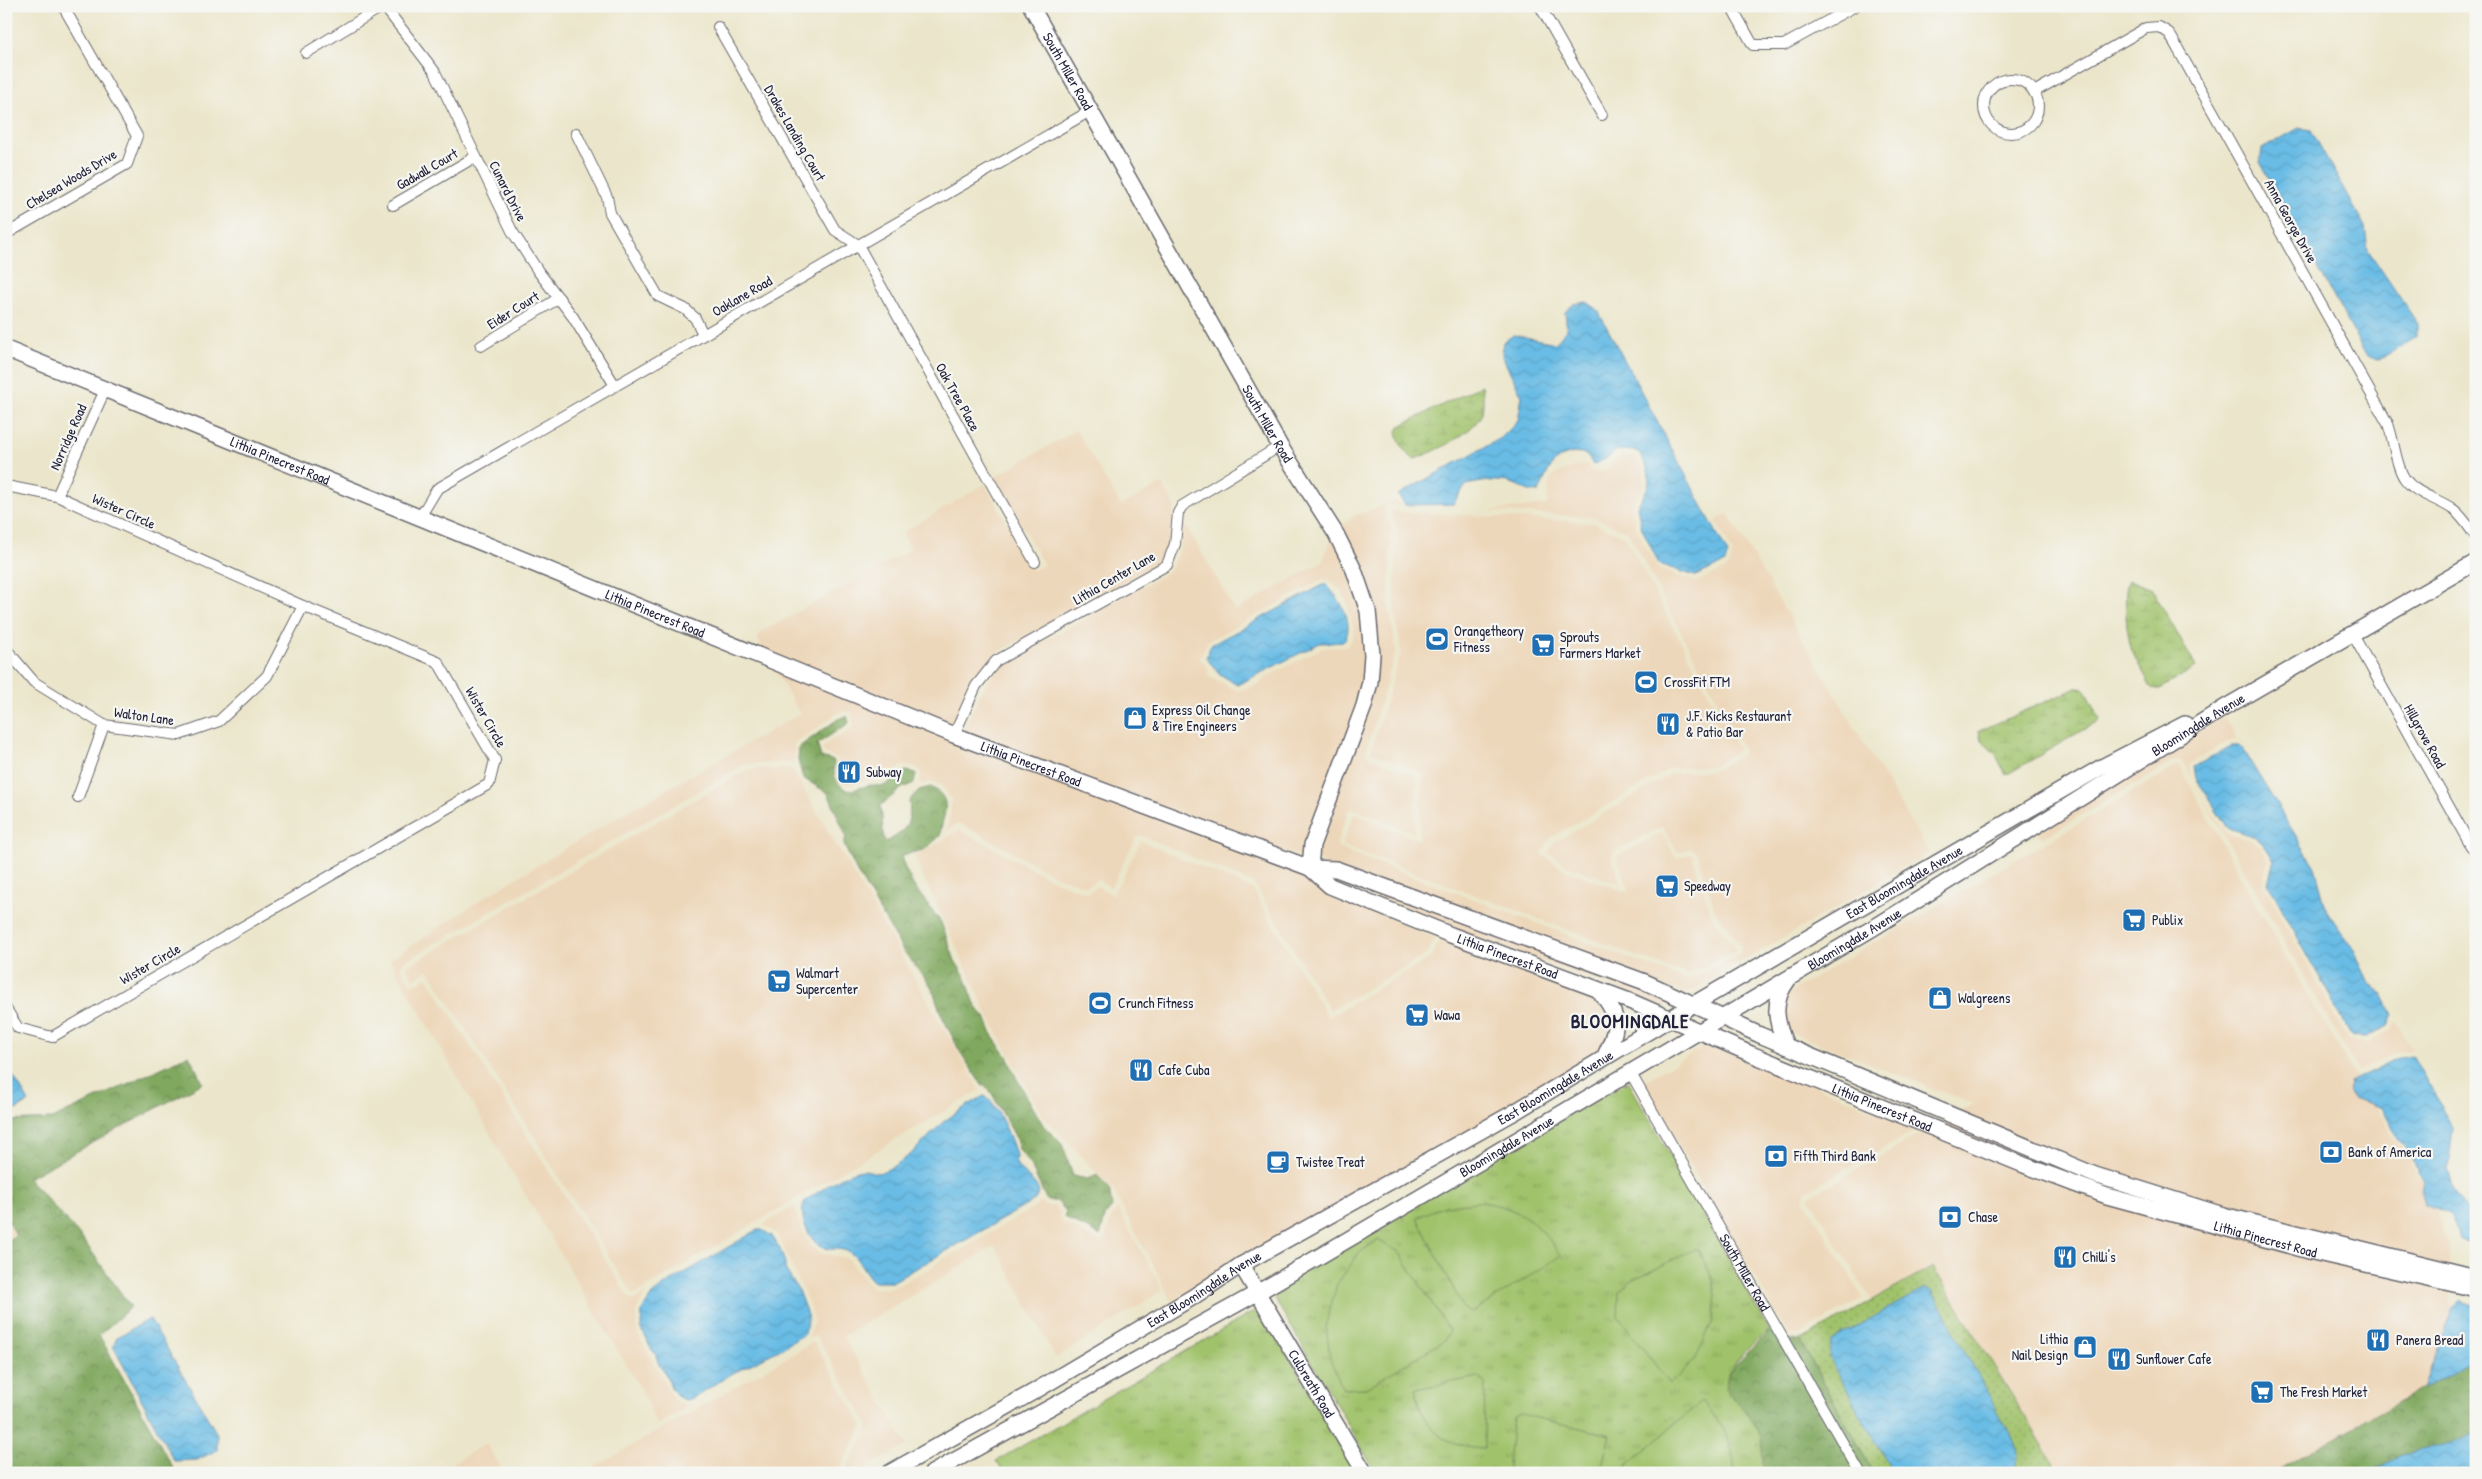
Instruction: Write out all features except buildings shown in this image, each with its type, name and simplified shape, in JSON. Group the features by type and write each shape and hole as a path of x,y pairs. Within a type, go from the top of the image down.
{"main road":[{"name":"South Miller Road","path":"1031,6 1280,446 1336,534 1354,570 1368,611 1372,655 1370,682 1364,706 1312,845 1310,868"},
{"name":"Lithia Pinecrest Road","path":"6,349 954,735 1310,868 1336,869 1645,982 1786,1046 2122,1184 2223,1215 2476,1277"},
{"name":"Bloomingdale Avenue","path":"1257,1293 1789,978 1946,883 2224,708 2476,562"},
{"name":"East Bloomingdale Avenue","path":"889,1473 908,1468 1193,1298 1241,1265 1479,1132 1694,1004 2100,768 2174,729 2224,708"},
{"name":"Lithia Pinecrest Road","path":"1310,868 1330,886 1451,935 1671,1018 2024,1165 2107,1196 2257,1237 2476,1289"},
{"path":"1786,1046 1777,1022 1776,1004 1782,988 1789,978"},
{"path":"1598,990 1612,1006 1617,1024 1614,1038 1604,1058"},
{"path":"1241,1265 1257,1293"},
{"name":"East Bloomingdale Avenue","path":"932,1473 1257,1293"},
{"name":"Culbreath Road","path":"1257,1293 1365,1473"}],"street":[{"name":"Chelsea Woods Drive","path":"6,234 127,164 137,136 63,6"},
{"path":"306,53 384,6"},
{"name":"Cunard Drive","path":"384,6 435,72 512,231 538,271 559,298 614,384"},
{"path":"1540,6 1602,115"},
{"path":"1731,6 1753,45 1784,46 1855,6"},
{"name":"Drakes Landing Court","path":"718,27 835,230 858,245"},
{"name":"Anna George Drive","path":"2034,92 2146,28 2159,27 2168,33 2388,424 2395,442 2398,465 2405,479 2416,490 2453,509 2476,537"},
{"path":"2005,80 2018,80 2034,92 2037,111 2026,128 2020,131 2006,132 1989,122 1984,102 1994,85 2005,80"},
{"name":"Oaklane Road","path":"420,517 438,489 614,384 1090,111"},
{"path":"576,133 606,197 610,213 658,296 685,309 695,318 703,334"},
{"name":"Gadwall Court","path":"393,205 475,157"},
{"name":"Oak Tree Place","path":"858,245 1035,562"},
{"name":"Eider Court","path":"481,346 559,298"},
{"name":"Norridge Road","path":"57,496 105,390"},
{"name":"Lithia Center Lane","path":"954,735 976,686 996,661 1167,565 1175,544 1178,513 1182,506 1280,446"},
{"name":"Wister Circle","path":"6,486 57,496 303,606 438,662 495,760 489,784 52,1037 18,1028 6,1009"},
{"name":"Walton Lane","path":"6,649 34,682 104,725 179,735 219,721 267,676 303,606"},
{"name":"Hillgrove Road","path":"2352,633 2471,846 2476,851"},
{"path":"78,797 104,725"},
{"name":"South Miller Road","path":"1630,1072 1860,1473"}],"shaded area":[{"path":"1076,430 1121,506 1162,484 1175,506 1169,541 1162,560 993,655 971,682 950,727 763,649 758,640 760,633 911,549 902,533 985,484 1033,570 1044,565 995,477"},
{"path":"1620,455 1636,456 1643,469 1644,485 1631,506 1636,528 1658,569 1696,582 1728,568 1733,553 1716,521 1728,514 1929,853 1686,994 1317,861 1318,847 1378,655 1340,529 1353,516 1396,501 1399,505 1388,505 1385,510 1391,529 1389,609 1396,651 1366,751 1370,757 1417,777 1414,833 1352,808 1349,810 1337,843 1338,848 1686,980 1740,954 1741,946 1716,913 1697,853 1690,848 1678,852 1662,827 1613,852 1612,858 1622,885 1569,866 1549,853 1554,843 1673,773 1713,771 1742,755 1744,751 1628,532 1594,517 1487,511 1547,505 1551,479 1560,472 1585,464 1590,470 1601,472"},
{"path":"1390,511 1594,523 1625,537 1739,750 1713,766 1671,768 1550,838 1541,854 1567,871 1630,893 1617,856 1662,833 1676,858 1692,854 1711,915 1737,950 1688,975 1342,845 1354,814 1419,840 1423,773 1371,752 1401,652 1395,610 1397,529"},
{"path":"1184,522 1235,611 1322,562 1332,539 1349,572 1362,611 1366,655 1364,680 1358,703 1304,859 963,732 982,690 1000,666 1170,571 1181,547","holes":["1323,579 1329,580 1341,591 1347,602 1354,630 1352,640 1346,647 1322,648 1266,677 1261,683 1238,691 1207,676 1209,670 1200,658 1208,641"]},
{"path":"773,667 1303,872 1328,892 1434,938 1427,954 1330,1010 1254,884 1141,835 1136,838 1111,887 1097,880 1087,886 1056,876 961,824 957,824 946,831 951,813 951,800 943,787 933,782 919,784 921,773 918,768 904,765 882,780 868,779 848,785 841,780 838,759 825,753 823,747 831,740 842,736 854,726 852,713 845,711 836,714 795,743 793,763 745,764 403,962 401,968 411,984 416,984 427,977 629,1298 634,1300 647,1293 637,1309 636,1326 640,1338 674,1400 685,1405 693,1404 657,1425 643,1393 509,1167 390,960 485,897 635,807 800,714"},
{"path":"2224,716 2237,739 2230,740 2192,762 2189,766 2190,775 2182,761 2176,760 2042,838 2038,832"},
{"path":"2179,765 2256,905 2352,1071 2425,1185 2448,1243 2452,1310 2423,1389 2272,1473 2071,1473 2055,1465 1933,1267 1871,1300 1809,1197 1973,1104 1792,1033 1782,1020 1786,997 1793,990"},
{"path":"791,768 980,1090 633,1295 429,970 413,979 406,967 748,769"},
{"path":"2203,798 2226,833 2251,840 2261,847 2268,861 2264,873 2264,885 2348,1039 2367,1044 2391,1031 2396,1021 2412,1050 2397,1052 2358,1071"},
{"path":"959,830 1055,881 1088,893 1097,886 1113,895 1141,841 1252,889 1328,1017 1431,958 1441,938 1600,999 1612,1014 1605,1050 1172,1301 1113,1190 1041,1113 991,1021 914,857"},
{"path":"1327,875 1336,875 1643,988 1673,1002 1662,1007 1602,984 1599,980 1597,982 1452,928 1333,880"},
{"path":"1711,1042 1918,1129 1805,1192 1804,1199 1863,1298 1798,1335 1788,1334 1643,1082"},
{"path":"1041,1201 1044,1206 1055,1207 1060,1212 1059,1218 1062,1222 1101,1242 1105,1239 1111,1218 1118,1209 1163,1290 1056,1358 995,1246 843,1336 907,1445 858,1473 844,1473 868,1430 868,1424 818,1339 814,1336 808,1339 814,1321 810,1307 777,1234 763,1225 796,1205 798,1222 812,1247 820,1253 847,1258 865,1281 873,1288 882,1289 895,1287 934,1266 943,1259 1037,1206"},
{"path":"6,1217 17,1235 6,1241"},
{"path":"814,1342 863,1426 837,1473 584,1473"},
{"path":"486,1443 504,1473 437,1473"}],"green space":[{"path":"1482,385 1482,413 1471,428 1453,441 1422,456 1414,459 1407,453 1400,443 1397,431 1400,426"},
{"path":"2129,580 2152,589 2196,667 2160,689 2153,689 2150,686 2131,648 2126,603"},
{"path":"2079,687 2084,688 2100,720 2006,775 1996,755 1981,740 1979,731"},
{"path":"847,716 849,723 817,744 821,757 834,761 836,779 840,785 848,791 870,785 884,786 906,771 916,773 914,783 902,788 880,806 885,842 898,835 906,826 910,809 909,801 919,790 931,787 943,797 945,808 940,836 924,850 902,855 904,866 913,885 941,922 955,961 965,976 976,1007 985,1017 993,1037 1007,1056 1016,1077 1043,1125 1062,1144 1073,1176 1087,1179 1097,1175 1109,1188 1112,1207 1106,1214 1100,1236 1064,1217 1066,1211 1057,1201 1047,1201 1032,1168 1019,1149 1015,1136 991,1092 979,1081 959,1050 941,1014 932,987 902,949 857,872 844,845 846,836 828,793 803,778 798,760 799,747 838,719"},
{"path":"189,1055 203,1083 28,1178 82,1238 131,1307 99,1335 176,1473 6,1473 6,1241 16,1235 6,1217 6,1121 52,1119"},
{"path":"1628,1081 1769,1330 1735,1363 1725,1388 1748,1415 1761,1437 1764,1473 1376,1473 1268,1287"},
{"path":"1482,1202 1519,1213 1528,1219 1545,1234 1561,1256 1473,1312 1464,1309 1417,1218 1448,1206"},
{"path":"1378,1240 1399,1252 1450,1331 1445,1340 1366,1388 1343,1389 1330,1359 1326,1324 1337,1284 1360,1252"},
{"path":"1697,1248 1713,1279 1716,1295 1713,1321 1695,1360 1670,1384 1618,1316 1619,1292 1632,1280"},
{"path":"1933,1267 2055,1465 2031,1473 1874,1473 1800,1341"},
{"path":"1260,1308 1358,1473 1004,1473 996,1461"},
{"path":"1775,1325 1784,1339 1800,1341 1874,1473 1764,1473 1761,1437 1725,1388 1726,1375"},
{"path":"2476,1359 2476,1436 2386,1473 2272,1473"},
{"path":"1479,1377 1485,1384 1484,1448 1457,1444 1437,1433 1423,1415 1415,1389"},
{"path":"1702,1401 1720,1425 1729,1443 1734,1463 1734,1473 1625,1473 1626,1466"},
{"path":"1520,1414 1610,1435 1603,1462 1596,1473 1507,1473 1513,1418"},
{"path":"2055,1465 2060,1473 2031,1473"}],"water":[{"path":"2299,128 2311,130 2365,227 2368,250 2417,323 2417,337 2380,359 2367,357 2260,162 2262,149"},
{"path":"1587,302 1597,309 1728,554 1725,563 1695,576 1659,564 1641,526 1637,506 1646,491 1649,479 1646,466 1638,451 1617,450 1609,457 1593,465 1584,454 1567,455 1555,461 1551,466 1539,492 1528,491 1508,482 1496,481 1466,485 1453,504 1405,505 1398,495 1501,438 1518,421 1522,396 1502,356 1503,342 1514,335 1556,343 1567,329 1565,312 1574,304"},
{"path":"1325,584 1341,603 1347,619 1347,635 1343,642 1320,643 1237,685 1220,674 1206,658 1211,645"},
{"path":"2233,745 2240,745 2315,867 2327,911 2356,953 2368,982 2384,996 2393,1015 2388,1026 2364,1038 2351,1035 2268,883 2274,861 2265,846 2256,838 2228,828 2196,778 2194,767"},
{"path":"2412,1055 2453,1128 2448,1169 2454,1191 2468,1211 2476,1213 2476,1245 2461,1241 2449,1214 2425,1204 2422,1192 2424,1179 2381,1108 2353,1098 2348,1091 2350,1082 2400,1057"},
{"path":"6,1064 29,1102 6,1116"},
{"path":"984,1096 993,1105 1008,1133 1015,1150 1015,1161 1018,1167 1032,1180 1037,1188 1039,1193 1034,1201 892,1282 874,1282 849,1252 829,1249 817,1244 805,1226 803,1219 803,1205 806,1200 848,1174 863,1170 879,1173 896,1165 919,1147 943,1122"},
{"path":"757,1230 762,1230 772,1236 780,1249 785,1269 798,1290 805,1309 808,1319 807,1328 803,1335 779,1350 733,1373 693,1398 685,1400 678,1397 659,1365 656,1355 650,1347 641,1327 642,1311 653,1294 668,1283"},
{"path":"1925,1288 1932,1291 2009,1432 2017,1451 2015,1473 1893,1473 1829,1358 1831,1341"},
{"path":"2460,1301 2476,1307 2476,1359 2423,1389 2452,1310"},
{"path":"150,1319 217,1434 217,1450 197,1460 174,1461 113,1346 117,1337"},
{"path":"2476,1434 2476,1473 2370,1473 2402,1455 2452,1443"}],"place":[{"name":"Orangetheory Fitness","path":"1437,639"},
{"name":"Sprouts Farmers Market","path":"1543,645"},
{"name":"CrossFit FTM","path":"1646,682"},
{"name":"Express Oil Change & Tire Engineers","path":"1135,718"},
{"name":"J.F. Kicks Restaurant & Patio Bar","path":"1668,724"},
{"name":"Subway","path":"849,772"},
{"name":"Speedway","path":"1667,886"},
{"name":"Publix","path":"2134,920"},
{"name":"Walmart Supercenter","path":"779,981"},
{"name":"Walgreens","path":"1940,998"},
{"name":"Crunch Fitness","path":"1100,1003"},
{"name":"Wawa","path":"1417,1015"},
{"name":"Cafe Cuba","path":"1141,1070"},
{"name":"Bank of America","path":"2331,1152"},
{"name":"Fifth Third Bank","path":"1776,1156"},
{"name":"Twistee Treat","path":"1278,1162"},
{"name":"Chase","path":"1950,1217"},
{"name":"Chilli's","path":"2065,1257"},
{"name":"Panera Bread","path":"2378,1340"},
{"name":"Lithia Nail Design","path":"2085,1347"},
{"name":"Sunflower Cafe","path":"2119,1359"},
{"name":"The Fresh Market","path":"2262,1392"}],"district":[{"name":"BLOOMINGDALE","path":"1630,1021"}]}
